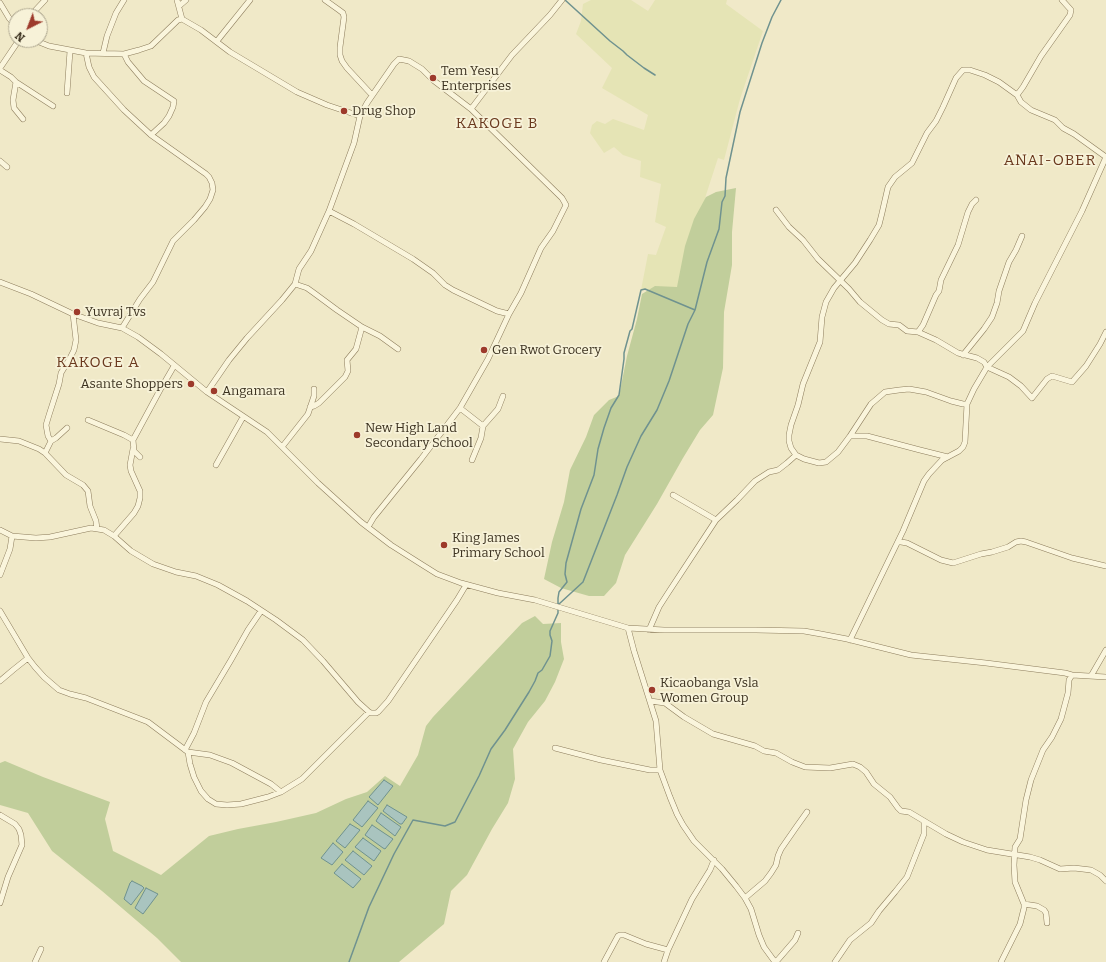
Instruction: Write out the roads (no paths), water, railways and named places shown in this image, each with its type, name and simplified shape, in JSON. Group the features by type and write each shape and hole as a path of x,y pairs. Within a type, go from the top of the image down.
{"street":[{"path":"38,8 45,0"},
{"path":"103,53 107,36 116,13 124,0"},
{"path":"178,0 182,18 217,41 230,52 297,92 327,105 360,116"},
{"path":"179,6 186,0"},
{"path":"217,41 250,0"},
{"path":"325,0 343,13 344,17 340,47 340,55 342,60 347,68 372,95"},
{"path":"471,109 512,55 562,0"},
{"path":"1017,96 1024,87 1041,56 1070,15 1071,10 1062,0"},
{"path":"0,3 8,16"},
{"path":"48,46 86,53 124,54 151,46 182,18"},
{"path":"14,48 0,69 12,77 16,82 53,106"},
{"path":"67,93 70,50"},
{"path":"86,53 89,67 94,77 124,110 151,134 206,174 212,183 213,190 210,200 205,207 173,241 153,282 140,299 122,328"},
{"path":"124,54 128,62 144,81 174,100 169,116 164,123 151,134"},
{"path":"207,392 238,349 282,300 294,284 299,269 311,251 329,211 354,143 360,116 372,95 399,59 414,63 471,109 562,198 566,206 553,231 541,248 522,293 509,314 488,359 460,408 374,517 368,527"},
{"path":"850,640 898,542 920,494 924,481 942,460 963,448 965,442 967,404 987,366 1023,331 1035,303 1082,211 1106,157 1063,128 1055,120 1031,110 1021,102 1017,96 999,82 970,70 963,70 956,78 936,121 927,133 912,163 891,182 888,187 879,225 855,263 834,288 826,302 822,317 820,342 803,384 798,405 792,418 789,441 796,455 819,463 826,462 838,452 871,404 884,392 910,389 967,404"},
{"path":"16,82 13,100 14,108 23,118"},
{"path":"0,161 7,167"},
{"path":"918,332 923,325 939,291 941,280 958,245 968,212 976,200"},
{"path":"776,210 818,259 860,302 886,322 898,325 907,331 918,332 936,340 958,354 977,358 984,362 987,366 1009,377 1021,386 1032,398 1052,376 1072,382 1086,366 1106,332"},
{"path":"329,211 413,259 453,290 497,311 509,314"},
{"path":"963,355 992,317 1009,262 1022,236"},
{"path":"0,282 31,294 73,314 98,323 122,328 138,337 207,392 267,432 338,502 391,545 437,574 466,585 535,600 628,628 649,630 804,631 850,640 911,655 980,662 1072,675 1106,677"},
{"path":"294,284 307,288 362,327 380,336 398,349"},
{"path":"51,440 48,436 46,425 61,373 74,350 76,340 73,314"},
{"path":"310,407 318,403 345,377 348,371 347,360 356,349 362,327"},
{"path":"114,536 134,513 140,498 140,491 131,471 130,465 133,440 174,366"},
{"path":"282,447 308,414 314,396 314,389"},
{"path":"472,460 483,426 498,409 503,396"},
{"path":"460,408 483,426"},
{"path":"216,465 243,417"},
{"path":"88,420 133,440"},
{"path":"45,453 51,440 56,438 67,428"},
{"path":"850,436 871,436 948,457"},
{"path":"0,439 19,441 39,449 45,453 66,475 82,484 88,491 90,506 96,521 97,529"},
{"path":"133,449 140,457"},
{"path":"649,630 659,607 716,520 755,481 769,472 778,470 796,455"},
{"path":"672,495 716,520"},
{"path":"0,530 12,536 36,538 50,537 91,528 104,530 114,536 131,551 153,564 176,572 196,576 213,583 246,601 307,643 358,702 369,712 373,713 378,712 388,701 466,585"},
{"path":"0,575 10,549 12,536"},
{"path":"898,542 907,543 941,560 953,563 992,552 1021,541 1072,558 1106,566"},
{"path":"0,611 34,667 60,690 86,698 148,722 187,751 210,755 232,763 271,784 281,792"},
{"path":"261,611 248,630 206,702 187,751 191,770 201,791 216,804 227,805 241,804 281,792 302,779 369,712"},
{"path":"628,628 656,721 660,770 683,826 694,841 714,860 745,898 751,909 764,947 776,962 795,940 798,933"},
{"path":"1090,676 1106,650"},
{"path":"0,681 28,658"},
{"path":"1001,962 1020,924 1023,914 1024,904 1016,882 1014,854 1021,834 1026,800 1032,775 1043,750 1052,737 1061,719 1068,693 1069,680 1072,675"},
{"path":"650,701 665,703 684,717 713,734 754,746 764,751 776,753 805,767 830,768 854,764 866,772 874,784 890,797 901,811 909,812 930,823 946,834 987,850 1040,860 1060,869 1074,868 1091,870 1100,875 1106,881"},
{"path":"555,748 601,760 650,770 660,770"},
{"path":"745,898 765,881 771,873 776,865 781,849 807,812"},
{"path":"0,815 15,824 19,829 22,835 22,845 8,878 0,903"},
{"path":"835,962 850,940 871,923 907,877 924,834 924,821"},
{"path":"664,962 668,950 692,899 710,870 714,860"},
{"path":"1024,904 1037,906 1044,910 1046,913 1047,923"},
{"path":"604,962 618,936 620,935 668,950"},
{"path":"35,962 40,949"}],"water":[{"path":"384,780 393,786 378,805 369,797"},
{"path":"368,801 378,808 362,827 353,820"},
{"path":"387,805 407,817 402,824 383,811"},
{"path":"381,813 401,827 395,836 376,821"},
{"path":"350,824 360,830 345,848 336,841"},
{"path":"372,825 393,839 385,849 365,835"},
{"path":"363,838 381,851 374,861 355,847"},
{"path":"333,843 343,852 332,865 321,858"},
{"path":"353,851 372,866 364,875 345,860"},
{"path":"342,864 361,879 353,888 334,873"},
{"path":"132,881 144,888 131,905 124,899"},
{"path":"146,888 158,894 143,914 135,908"}],"waterway":[{"path":"565,0 610,41 655,75"},
{"path":"349,962 369,907 394,854 413,820 445,826 455,822 491,749 505,730 529,692 538,673 542,670 550,656 552,641 550,631 558,613 559,592 567,582 565,574 566,563 581,509 594,475 598,449 604,428 611,408 619,395 624,353 630,331 632,329 641,290 645,289 695,310 707,262 719,229 722,202 725,196 726,178 740,112 762,43 772,17 781,0"},
{"path":"559,604 583,582 627,467 641,436 657,410 669,381 688,324 695,310"}],"place":[{"name":"Tem Yesu Enterprises","path":"433,78"},
{"name":"Drug Shop","path":"344,111"},
{"name":"Yuvraj Tvs","path":"77,312"},
{"name":"Gen Rwot Grocery","path":"484,350"},
{"name":"Asante Shoppers","path":"191,384"},
{"name":"Angamara","path":"214,391"},
{"name":"New High Land Secondary School","path":"357,435"},
{"name":"King James Primary School","path":"444,545"},
{"name":"Kicaobanga Vsla Women Group","path":"652,690"}],"district":[{"name":"KAKOGE B","path":"497,124"},
{"name":"ANAI-OBER","path":"1050,161"},
{"name":"KAKOGE A","path":"98,363"}]}
